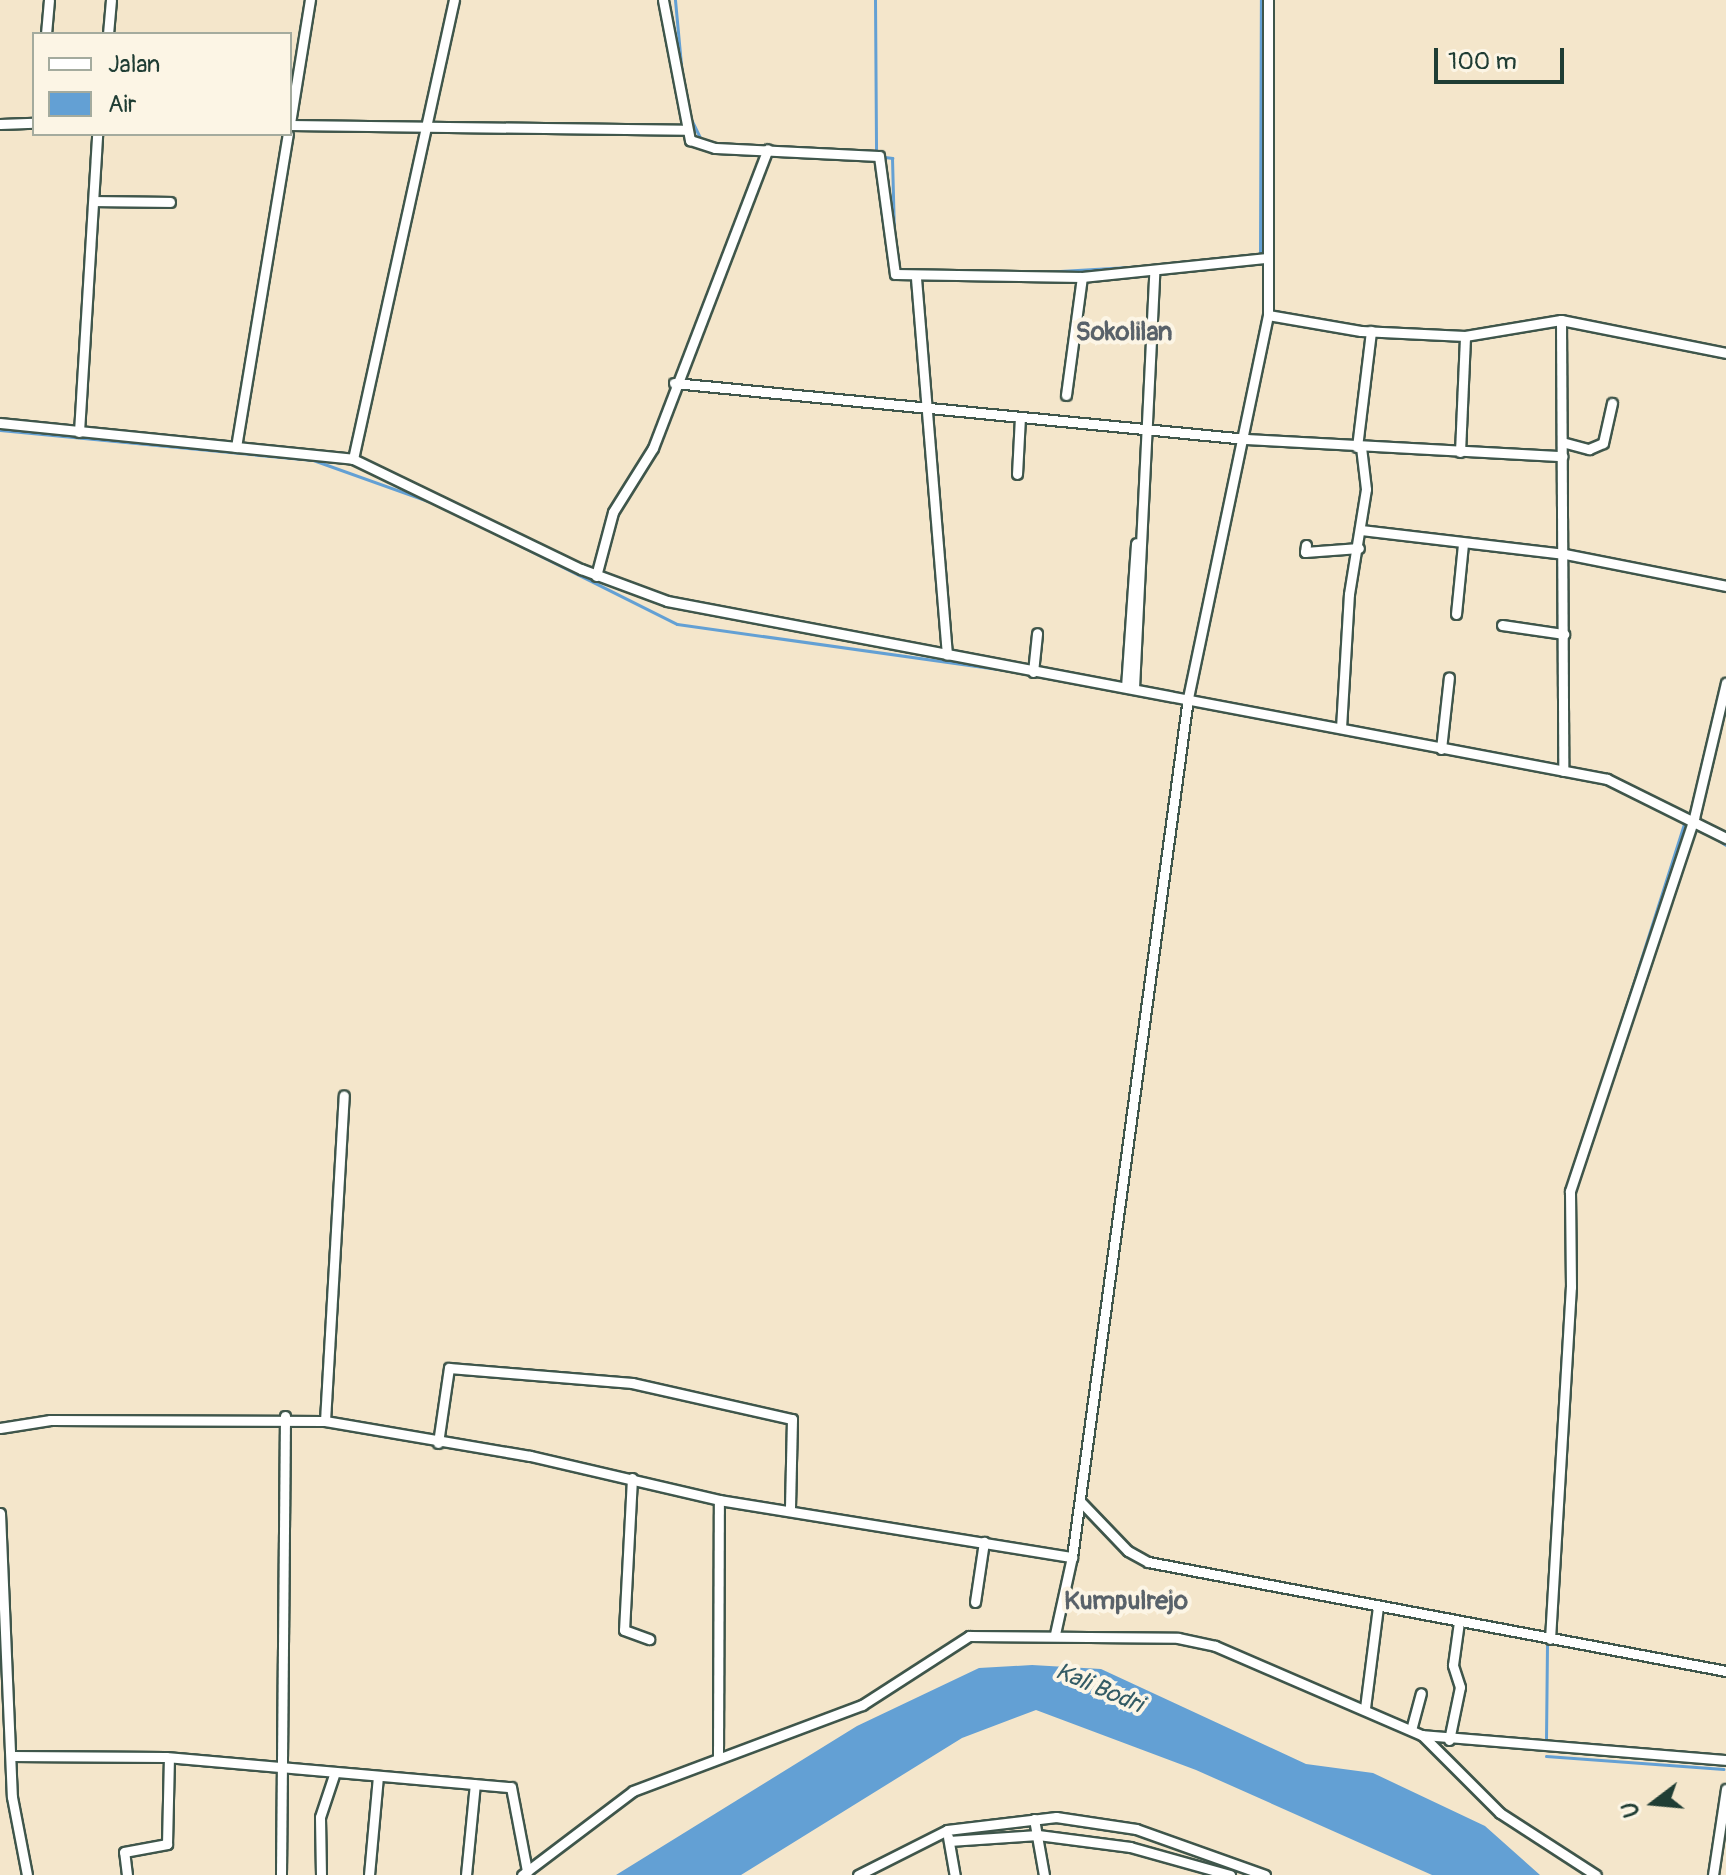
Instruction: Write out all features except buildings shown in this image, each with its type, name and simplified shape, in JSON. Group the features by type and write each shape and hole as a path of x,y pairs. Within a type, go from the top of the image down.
{"street":[{"path":"46,32 49,0"},
{"path":"108,32 111,0"},
{"path":"292,112 310,0"},
{"path":"353,459 454,0"},
{"path":"663,0 686,130 698,145 879,156 891,268 916,278 1082,277 1267,258"},
{"path":"1055,1634 1072,1557 1188,708 1246,439 1268,315 1268,0"},
{"path":"0,124 32,123"},
{"path":"292,124 686,130"},
{"path":"79,432 97,136"},
{"path":"236,447 288,136"},
{"path":"596,576 613,512 653,448 674,383 768,149"},
{"path":"94,201 170,202"},
{"path":"1130,688 1152,272"},
{"path":"1066,395 1082,277"},
{"path":"916,278 947,655"},
{"path":"1268,315 1371,331 1465,336 1561,320 1726,353"},
{"path":"1561,320 1565,554 1563,771"},
{"path":"1341,728 1361,530 1359,447 1371,331"},
{"path":"1460,452 1465,336"},
{"path":"674,383 924,404 1020,417 1246,439 1563,456"},
{"path":"1562,442 1589,449 1603,443 1612,403"},
{"path":"1017,474 1020,417"},
{"path":"0,423 353,459 596,576 718,614 1130,688 1188,708 1341,728 1607,779 1726,838"},
{"path":"1361,530 1565,554 1726,586"},
{"path":"1456,614 1463,544"},
{"path":"1306,545 1305,552 1359,548"},
{"path":"1502,625 1564,634"},
{"path":"1033,672 1037,633"},
{"path":"1441,749 1449,677"},
{"path":"1550,1639 1571,1287 1570,1191 1692,822 1726,683"},
{"path":"325,1421 344,1096"},
{"path":"438,1443 449,1368 632,1383 792,1419 790,1507"},
{"path":"0,1428 50,1420 285,1416 632,1478 719,1500 790,1507 1072,1557"},
{"path":"281,1875 285,1416"},
{"path":"632,1478 624,1630 649,1639"},
{"path":"718,1757 719,1500"},
{"path":"1080,1501 1128,1551 1148,1562 1726,1671"},
{"path":"0,1513 4,1680 12,1797 24,1874"},
{"path":"975,1602 984,1542"},
{"path":"1365,1708 1378,1607"},
{"path":"1449,1740 1460,1687 1453,1665 1459,1622"},
{"path":"524,1873 633,1791 718,1757 780,1741 862,1705 961,1638 1055,1634 1197,1641 1365,1708 1422,1735 1449,1740 1726,1760"},
{"path":"1411,1730 1421,1693"},
{"path":"1422,1735 1500,1813 1596,1875"},
{"path":"11,1756 169,1758 516,1789 524,1873"},
{"path":"127,1875 124,1852 167,1844 169,1758"},
{"path":"321,1875 320,1817 334,1775"},
{"path":"369,1875 378,1777"},
{"path":"466,1875 475,1784"},
{"path":"1713,1875 1726,1789"},
{"path":"0,1797 12,1797"},
{"path":"1034,1819 1044,1875"},
{"path":"858,1875 948,1835 1034,1819 1136,1829 1265,1875"},
{"path":"948,1835 1038,1835 1130,1847 1230,1875"},
{"path":"948,1835 955,1875"}],"water":[{"name":"Kali Bodri","path":"1032,1665 1101,1669 1306,1764 1373,1773 1485,1826 1540,1875 1432,1875 1196,1770 1036,1710 962,1738 741,1875 616,1875 857,1726 979,1668"}],"waterway":[{"path":"675,0 682,76"},
{"path":"875,0 876,151"},
{"path":"1260,255 1261,0"},
{"path":"689,115 701,140"},
{"path":"823,149 892,158 894,235"},
{"path":"1043,272 1146,266"},
{"path":"0,430 313,460 436,504"},
{"path":"479,525 677,624 1012,671"},
{"path":"1610,1057 1685,820"},
{"path":"1705,832 1726,845"},
{"path":"1546,1740 1547,1641"},
{"path":"1546,1756 1724,1769"}],"district":[{"name":"Sokolilan","path":"1124,333"},
{"name":"Kumpulrejo","path":"1126,1602"}]}
